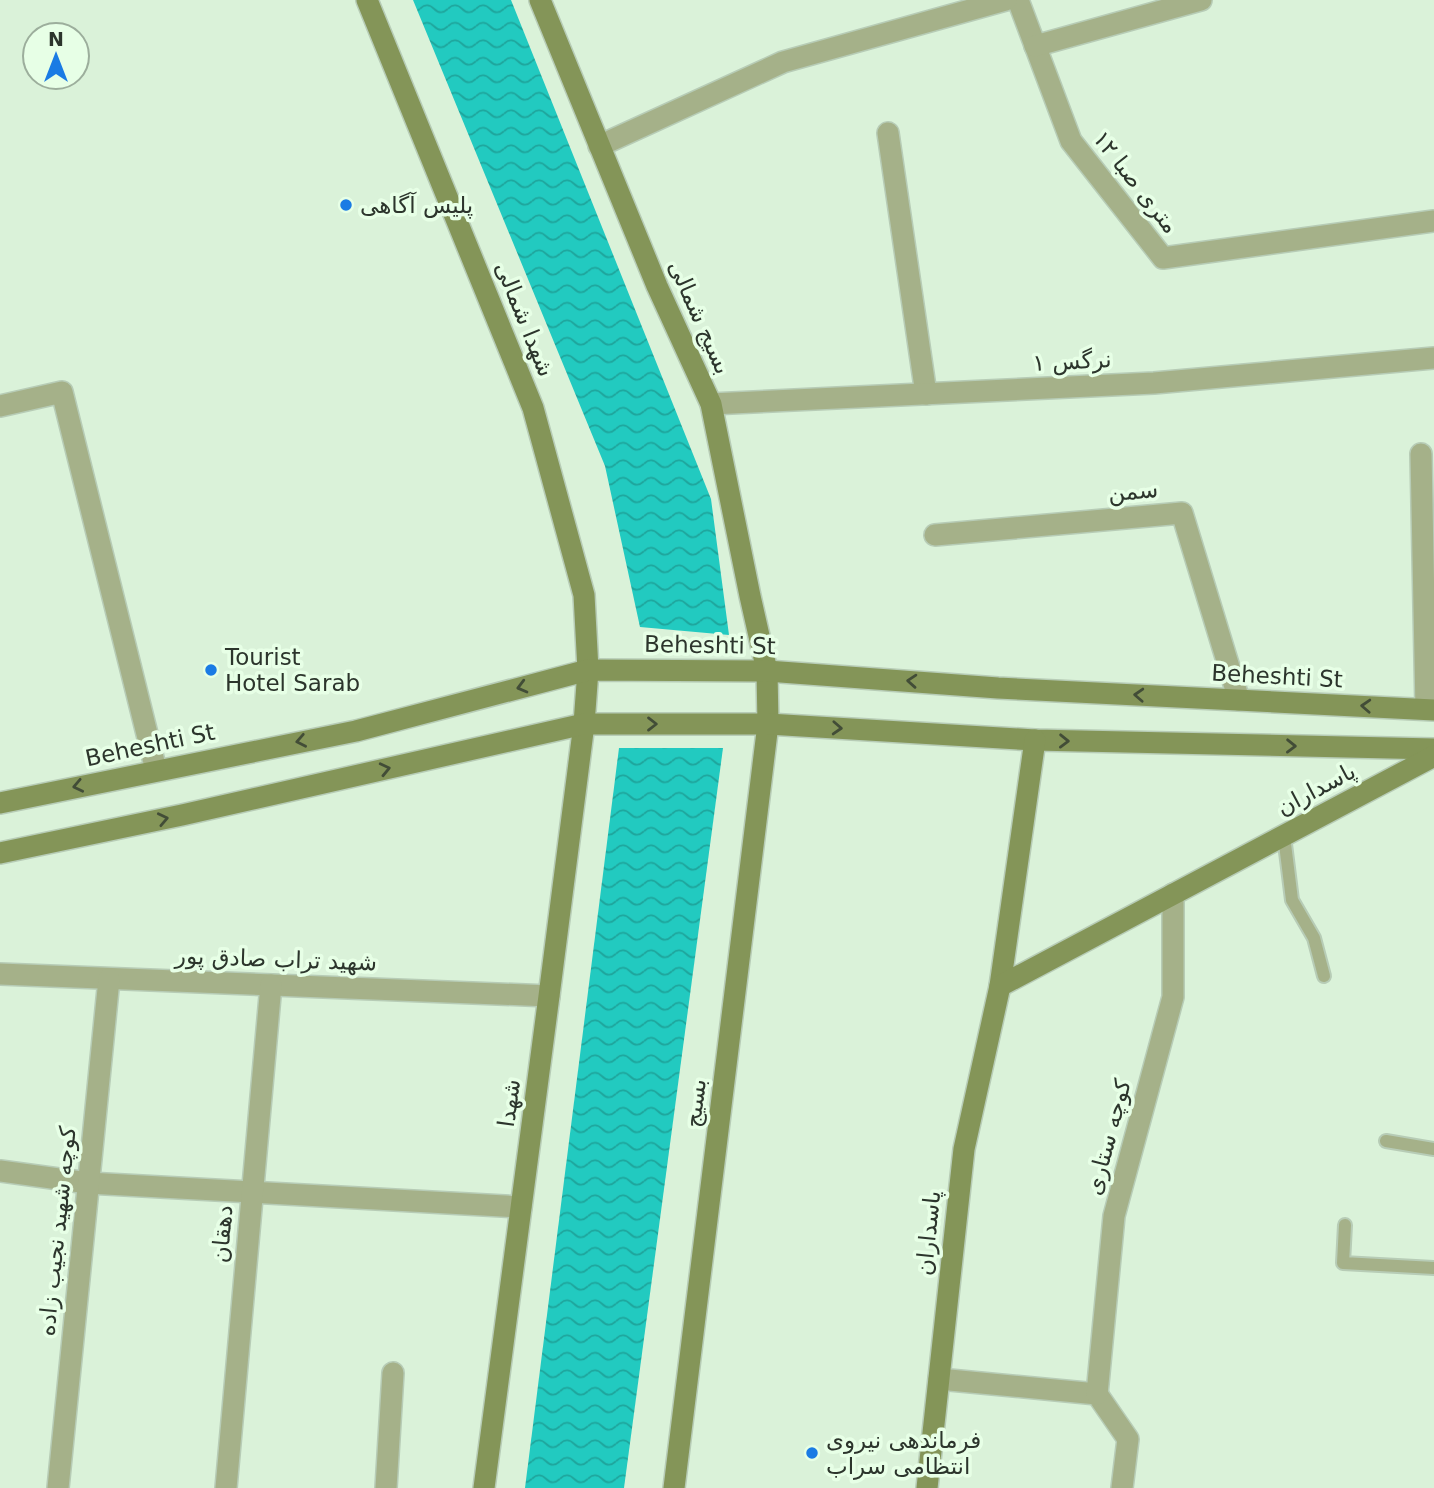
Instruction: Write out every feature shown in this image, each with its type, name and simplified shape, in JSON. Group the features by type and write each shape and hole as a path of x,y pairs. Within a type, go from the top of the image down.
{"street":[{"name":"شهدا شمالی","path":"367,0 533,408 584,595 588,670 583,724"},
{"name":"بسیج شمالی","path":"540,0 657,286 711,404 767,671 768,724"},
{"path":"599,146 783,62 1006,0"},
{"name":"۱۲ متری صبا","path":"1018,0 1071,141 1163,258 1434,221"},
{"path":"1035,46 1201,0"},
{"path":"888,133 926,394"},
{"name":"نرگس ۱","path":"711,404 1154,383 1434,358"},
{"path":"0,405 62,392 156,770"},
{"path":"1421,454 1430,710"},
{"name":"سمن","path":"935,535 1182,513 1239,700"},
{"name":"Beheshti St","path":"0,803 356,731 588,670 767,671 998,688 1430,710"},
{"path":"0,853 182,815 583,724 768,724 1035,740 1434,749"},
{"name":"شهدا","path":"484,1488 583,724"},
{"name":"بسیج","path":"674,1488 768,724"},
{"name":"پاسداران","path":"927,1488 964,1149 1000,986 1035,740"},
{"name":"پاسداران","path":"1000,986 1434,756"},
{"name":"کوچه ستاری","path":"1097,1394 1114,1216 1173,997 1173,894"},
{"name":"شهید تراب صادق پور","path":"0,974 549,996"},
{"name":"کوچه شهید نجیب زاده","path":"58,1488 109,979"},
{"name":"دهقان","path":"226,1488 271,985"},
{"path":"0,1171 88,1183 521,1207"},
{"path":"386,1488 393,1373"},
{"path":"939,1379 1097,1394 1128,1439 1122,1488"}],"lane":[{"path":"1284,836 1292,900 1314,938 1324,976"},
{"path":"1386,1141 1434,1149"},
{"path":"1345,1225 1343,1263 1434,1268"}],"water":[{"path":"413,0 511,0 711,499 729,635 640,627 605,466"},
{"path":"619,748 723,748 624,1488 525,1488"}],"place":[{"name":"پلیس آگاهی","path":"346,205"},
{"name":"Tourist Hotel Sarab","path":"211,670"},
{"name":"فرماندهی نیروی انتظامی سراب","path":"812,1453"}]}
